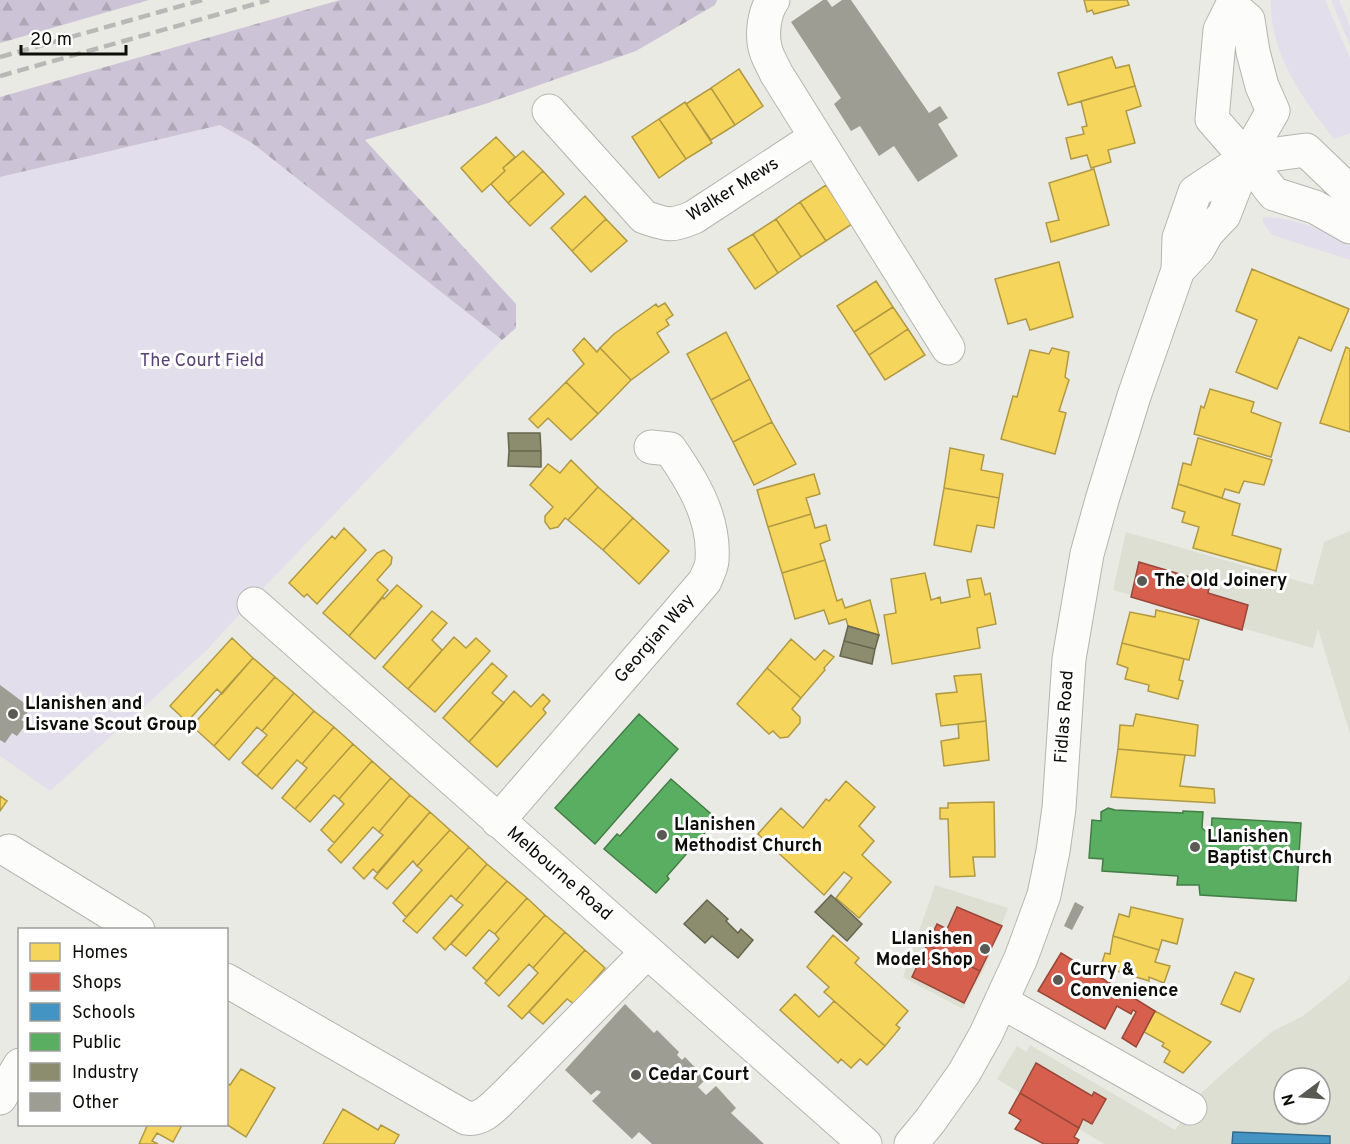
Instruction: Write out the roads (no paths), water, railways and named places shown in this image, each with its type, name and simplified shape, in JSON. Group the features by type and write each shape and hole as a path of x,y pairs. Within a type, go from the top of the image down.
{"street":[{"path":"773,0 769,5 764,26 765,50 776,73 948,348"},
{"name":"Fidlas Road","path":"911,1144 964,1073 1002,1002 1033,929 1044,895 1059,808 1069,659 1087,554 1134,396 1178,270 1179,238 1195,192 1246,158 1273,111 1262,86 1248,20 1232,3 1220,30 1212,119 1246,158"},
{"name":"Walker Mews","path":"549,111 644,217 676,225 694,218 816,137"},
{"path":"1246,158 1306,150 1350,192"},
{"path":"1246,158 1274,194 1315,207 1350,227"},
{"name":"Georgian Way","path":"498,821 705,581 712,562 706,510 689,475 670,449 651,447"},
{"name":"Melbourne Road","path":"254,604 865,1144"},
{"path":"9,851 135,928"},
{"path":"228,982 466,1118 474,1120 486,1114 507,1094 647,952"},
{"path":"1002,1002 1190,1108"},
{"path":"0,1098 18,1068"}],"railway":[{"path":"0,57 202,0"},
{"path":"0,76 269,0"}],"place":[{"name":"The Old Joinery","path":"1142,581"},
{"name":"Llanishen and Lisvane Scout Group","path":"13,714"},
{"name":"Llanishen Methodist Church","path":"662,835"},
{"name":"Llanishen Baptist Church","path":"1195,847"},
{"name":"Llanishen Model Shop","path":"985,949"},
{"name":"Curry & Convenience","path":"1058,980"},
{"name":"Cedar Court","path":"636,1075"}],"park label":[{"name":"The Court Field","path":"202,361"}]}
